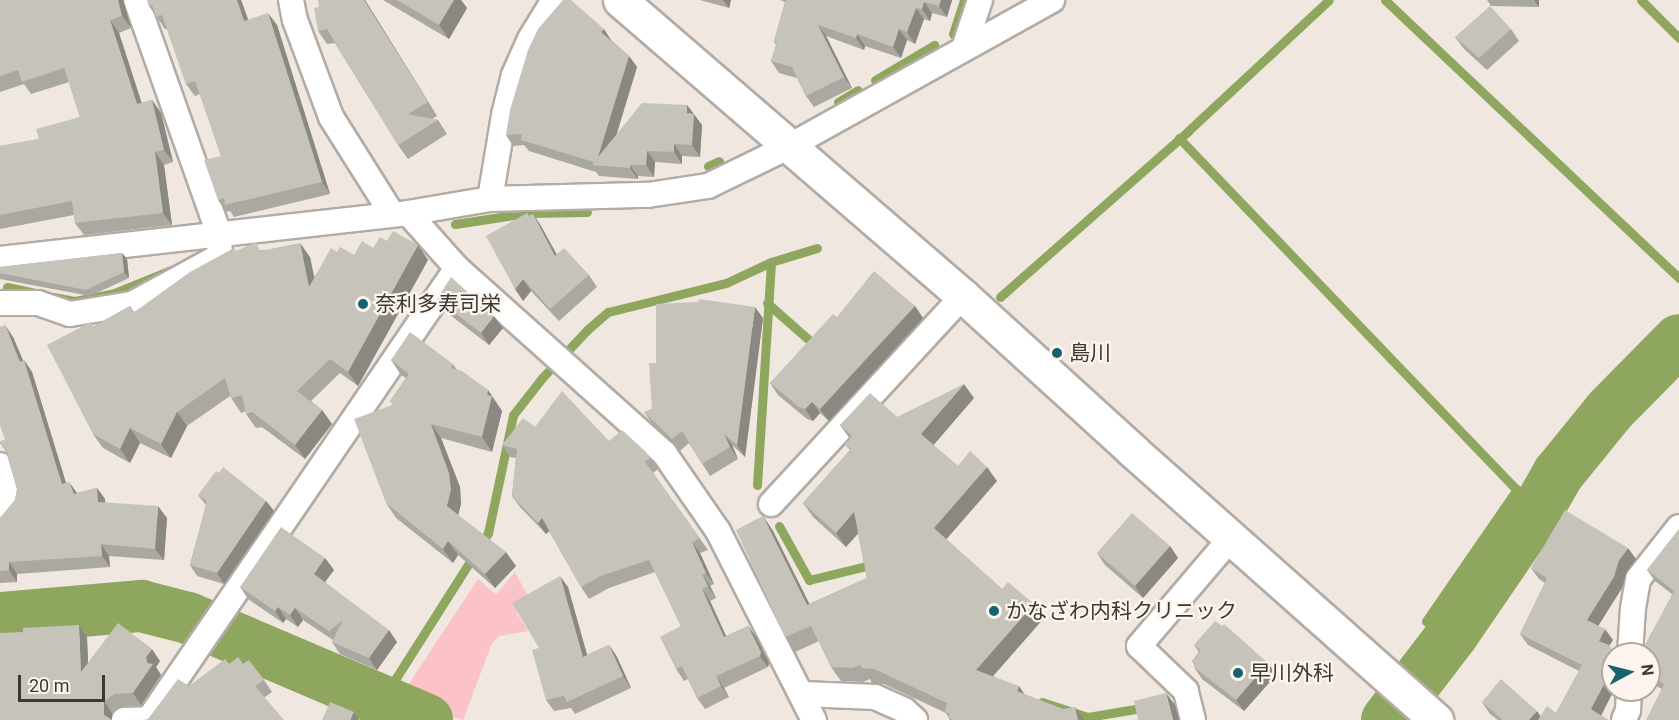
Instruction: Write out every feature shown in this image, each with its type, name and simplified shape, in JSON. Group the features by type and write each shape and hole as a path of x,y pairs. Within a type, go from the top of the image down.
{"street":[{"path":"0,303 38,303 70,314 132,304 220,256 219,234 136,0"},
{"path":"291,0 295,20 331,117 400,214 664,453 718,531 808,706 875,697 904,710 915,720"},
{"path":"490,199 504,115 514,75 530,39 554,0"},
{"path":"620,0 963,296 1434,718"},
{"path":"964,48 980,0"},
{"path":"0,260 400,214 490,199 648,195 708,186 790,146 1052,0"},
{"path":"124,720 149,719 457,268"},
{"path":"771,504 963,296"},
{"path":"0,465 11,504 0,520"},
{"path":"1631,642 1638,579 1679,527"},
{"path":"1192,720 1185,691 1139,646 1232,538"},
{"path":"1624,720 1627,702"}],"shaded area":[{"path":"515,572 531,602 516,612 528,631 499,636 492,643 463,720 412,704 403,693 478,579 496,595"}],"building":[{"path":"0,0 118,0 122,16 110,20 137,104 152,100 164,150 155,152 163,213 75,223 72,201 0,215 0,146 39,139 36,129 80,117 64,68 22,82 18,70 0,76"},
{"path":"147,0 237,0 244,21 268,13 322,182 225,205 224,198 218,200 204,160 221,156 195,81 186,84 162,15 156,17 152,5 149,6"},
{"path":"318,0 364,0 428,102 408,114 438,120 398,145 327,29 318,31 314,8 319,7"},
{"path":"397,0 454,0 439,25"},
{"path":"563,0 571,0 604,29 601,32 629,56 598,157 642,103 687,105 687,113 694,114 692,145 674,144 674,152 647,151 646,165 630,165 630,168 592,165 594,162 521,140 522,134 506,135 510,110 528,50 538,29"},
{"path":"786,0 941,0 939,6 924,2 922,9 916,8 907,32 899,29 893,47 857,34 856,38 818,25 844,77 806,96 792,67 771,61 777,42 774,41"},
{"path":"1490,6 1511,29 1479,58 1455,37"},
{"path":"527,213 529,216 533,214 555,256 564,248 589,275 550,309 523,279 515,289 486,236"},
{"path":"393,231 418,245 348,372 330,359 297,391 322,410 295,445 252,412 246,414 242,395 231,398 225,378 177,412 161,444 130,428 120,449 93,434 47,345 91,322 93,327 130,306 133,313 190,272 234,248 236,251 256,242 260,251 300,243 309,287 331,248 337,252 340,247 354,255 362,241 373,248 380,237 387,241"},
{"path":"122,253 124,272 86,290 0,273 0,267"},
{"path":"874,271 915,306 820,409 812,402 805,409 799,407 770,383 833,314 837,317"},
{"path":"451,277 494,316 481,333 437,299"},
{"path":"699,299 755,307 737,445 724,434 730,447 702,464 682,431 672,439 644,412 652,409 649,363 656,363 656,304 698,302"},
{"path":"5,325 20,362 24,360 62,484 69,482 74,494 97,488 98,502 158,506 155,549 101,544 102,556 9,562 9,570 0,571 0,518 15,500 17,489 6,449 0,443 5,440 0,425 0,327"},
{"path":"410,332 453,364 451,368 462,371 488,390 487,395 492,396 482,437 431,424 449,473 451,490 447,506 506,552 485,574 448,541 443,549 386,503 354,419 395,404 390,401 409,374 391,360"},
{"path":"964,384 921,434 958,466 970,451 987,467 934,528 1002,589 1008,582 1034,604 976,670 1019,686 1017,691 1063,709 1075,707 1078,720 954,720 948,718 950,714 945,712 947,703 874,669 862,668 860,665 853,668 831,667 811,626 785,637 736,530 763,516 807,605 867,578 854,512 836,533 803,503 851,449 845,444 852,436 840,425 870,393 897,417"},
{"path":"562,391 609,441 622,430 645,451 650,458 645,462 700,538 692,542 706,573 702,574 708,586 702,589 724,637 748,626 761,652 760,656 716,676 721,686 697,698 682,666 676,669 660,637 681,626 649,560 601,576 581,587 542,518 538,523 512,496 517,449 502,445 523,418 535,427"},
{"path":"223,467 266,501 217,573 190,565 207,501 198,495 216,471 219,473"},
{"path":"1565,510 1628,548 1619,560 1614,577 1587,620 1605,629 1599,641 1602,642 1601,690 1591,709 1608,720 1538,720 1547,706 1556,713 1582,665 1520,634 1547,578 1531,568"},
{"path":"1132,513 1170,546 1135,586 1097,553"},
{"path":"281,527 325,558 314,574 389,630 369,658 332,642 343,620 329,631 295,608 290,615 278,607 275,611 240,587"},
{"path":"1679,529 1679,720 1646,720 1655,702 1661,702 1661,690 1664,684 1661,682 1661,642 1646,642 1674,591 1647,570"},
{"path":"560,576 583,657 609,645 623,676 567,702 564,696 546,700 532,650 539,648 512,603"},
{"name":"早川外科","path":"1215,621 1222,626 1224,624 1268,663 1236,700 1194,667 1196,665 1192,661 1201,651 1194,645"},
{"path":"118,623 152,649 146,657 147,663 153,664 133,693 115,694 104,701 104,715 112,720 0,720 0,633 23,632 23,628 79,625 81,672"},
{"path":"238,657 243,664 249,660 264,680 255,686 284,720 143,720 148,719 178,679 189,686 225,659 229,664"},
{"path":"1501,679 1537,711 1529,720 1503,720 1482,702"},
{"path":"1166,693 1173,720 1138,720 1134,701"},
{"path":"330,702 354,712 350,720 322,720"}],"waterway":[{"path":"953,34 964,0"},
{"path":"1000,297 1188,131 1329,0"},
{"path":"1385,0 1679,278"},
{"path":"1641,0 1679,38"},
{"path":"875,80 934,45"},
{"path":"838,102 858,90"},
{"path":"1179,138 1537,511"},
{"path":"708,166 719,161"},
{"path":"455,224 527,213 587,212"},
{"path":"382,700 488,533 513,415 542,378 587,330 608,312 726,283 771,262 817,248"},
{"path":"757,485 771,262"},
{"path":"53,297 75,301 112,294 171,270"},
{"path":"7,287 36,293"},
{"path":"767,303 818,348"},
{"path":"1387,720 1452,635 1537,511 1558,474 1610,410 1679,340"},
{"path":"1449,639 1426,621 1517,489"},
{"path":"779,526 809,580 874,564"},
{"path":"0,618 141,606 188,618 427,720"},
{"path":"1042,702 1088,717 1147,707"}],"place":[{"name":"奈利多寿司栄","path":"363,304"},
{"name":"島川","path":"1057,353"},
{"name":"かなざわ内科クリニック","path":"994,611"},
{"name":"早川外科","path":"1238,673"}]}
